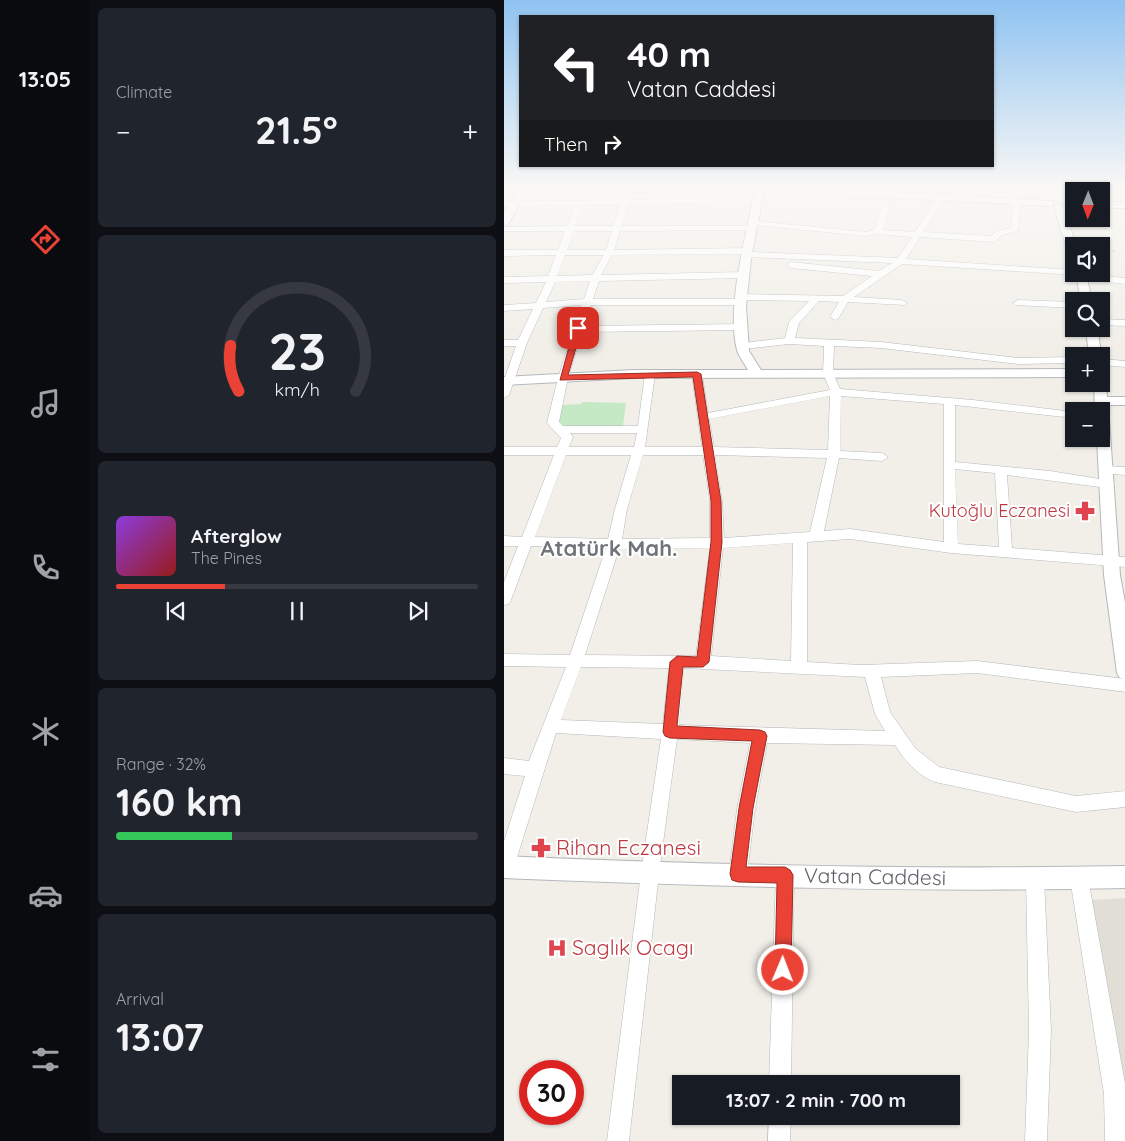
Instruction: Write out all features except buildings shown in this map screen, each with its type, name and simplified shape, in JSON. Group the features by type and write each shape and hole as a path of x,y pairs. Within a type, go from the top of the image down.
{"street":[{"path":"504,395 507,381 537,306 552,278 567,240"},
{"path":"504,600 567,437 553,423 563,378 596,277 613,240"},
{"path":"750,240 741,299 743,349 757,374"},
{"path":"835,317 845,299 900,261 915,240"},
{"path":"504,253 747,252 1065,273"},
{"path":"791,265 880,274"},
{"path":"504,280 744,275"},
{"path":"1110,279 1125,281"},
{"path":"504,308 588,302 741,299 845,299 902,303"},
{"path":"789,341 794,322 816,299"},
{"path":"1018,303 1065,305"},
{"path":"1110,323 1125,324"},
{"path":"578,328 742,327"},
{"path":"743,349 789,341 881,345 998,360 1065,371"},
{"path":"504,343 522,343"},
{"path":"816,536 834,454 836,392 828,373 828,343"},
{"path":"730,374 743,349"},
{"path":"507,381 650,374 828,373 1040,367 1065,362"},
{"path":"1110,363 1125,364"},
{"path":"504,867 535,769 576,660 614,544 621,509 643,429 650,374"},
{"path":"697,374 716,501 717,542 703,662"},
{"path":"703,417 836,392 1065,413"},
{"path":"1101,392 1102,401 1125,401"},
{"path":"950,402 951,548"},
{"path":"560,430 643,429"},
{"path":"1104,447 1118,561 1125,669"},
{"path":"504,451 708,450 882,457"},
{"path":"949,465 1107,477 1125,471"},
{"path":"1001,470 1006,552"},
{"path":"504,541 614,544 717,542 850,534 951,548 1118,561"},
{"path":"798,666 800,538"},
{"path":"504,660 703,662 871,670 977,666 1125,686"},
{"path":"618,1141 650,873 670,732 677,662"},
{"path":"871,670 883,714 909,753 935,774 1076,804 1125,800"},
{"path":"550,726 760,736 899,738"},
{"path":"738,874 746,808 760,736"},
{"path":"504,766 535,769"},
{"name":"Vatan Caddesi","path":"504,867 650,873 1035,880 1125,877"},
{"path":"780,1075 785,875"},
{"path":"1079,878 1120,1094 1116,1141"},
{"path":"1035,880 1040,1030 1036,1141"},
{"path":"779,1141 780,1125"}],"shaded area":[{"path":"1125,898 1125,1084 1123,1084 1091,900"}],"green space":[{"path":"582,402 626,403 623,426 570,429 557,424 561,405 581,404"}],"place":[{"name":"Kutoğlu Eczanesi","path":"1085,511"},
{"name":"Rihan Eczanesi","path":"541,848"},
{"name":"Saglık Ocagı","path":"557,948"}],"district":[{"name":"Atatürk Mah.","path":"609,548"}],"route":[{"path":"578,328 563,378 634,374 697,374 716,501 717,542 703,662 677,662 670,732 760,736 746,808 738,874 785,875 783,970"}]}
